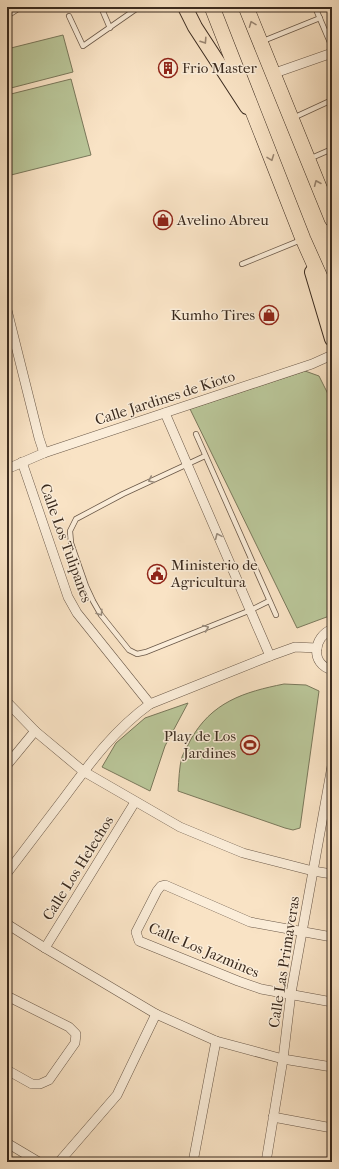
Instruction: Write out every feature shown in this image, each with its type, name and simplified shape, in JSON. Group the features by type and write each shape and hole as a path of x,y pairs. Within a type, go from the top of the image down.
{"highway":[{"path":"204,7 218,25"},
{"path":"212,7 303,239 332,304"},
{"path":"246,7 332,219"}],"main road":[{"path":"185,7 195,27 256,121"},
{"path":"303,239 332,339"}],"street":[{"path":"272,74 332,53"},
{"path":"7,310 44,453"},
{"name":"Calle Jardines de Kioto","path":"7,469 44,453 312,364 332,355"},
{"path":"165,412 270,656"},
{"name":"Calle Los Tulipanes","path":"22,462 68,597 77,613 150,704"},
{"path":"331,671 320,661 317,648 321,636 332,629"},
{"path":"7,873 83,771 109,740 133,717 150,704 295,647 317,648"},
{"path":"7,702 35,731 83,771 180,827 243,853 313,871 332,874"},
{"path":"7,765 35,731"},
{"name":"Calle Las Primaveras","path":"266,1162 283,1059 291,993 332,766"},
{"name":"Calle Los Helechos","path":"45,948 136,802"},
{"name":"Calle Los Jazmines","path":"303,931 250,922 165,884 156,891 136,932 136,936 139,941 238,982 261,989 291,993 332,1002"},
{"path":"7,924 156,1014 216,1040 283,1059 332,1067"},
{"path":"303,931 332,937"},
{"path":"7,996 70,1027 76,1034 75,1043 49,1080 40,1084 32,1084 7,1070"},
{"path":"59,1162 116,1095 156,1014"},
{"path":"193,1162 216,1040"},
{"path":"273,1117 332,1128"},
{"path":"8,1145 39,1162"}],"lane":[{"path":"7,16 21,7"},
{"path":"101,7 110,28"},
{"path":"68,16 83,46 139,7"},
{"path":"315,7 332,47"},
{"path":"260,42 320,18"},
{"path":"291,119 332,100"},
{"path":"308,160 332,149"},
{"path":"242,264 303,239"},
{"path":"196,434 276,615"},
{"path":"205,456 123,494 76,519 70,531 71,543 86,586 101,615 129,650 137,654 146,652 250,610 269,600"}],"green space":[{"path":"63,35 73,72 11,88 7,73 7,49"},
{"path":"71,79 91,155 7,176 7,95"},
{"path":"305,371 319,376 332,402 332,615 297,628 190,409"},
{"name":"Play de Los Jardines","path":"284,684 306,685 319,691 300,828 293,830 285,828 178,791 183,755 198,728 208,717 218,708 242,695"},
{"path":"188,703 165,746 150,791 102,767 116,743 145,718"}],"place":[{"name":"Frio Master","path":"168,68"},
{"name":"Avelino Abreu","path":"163,220"},
{"name":"Kumho Tires","path":"269,315"},
{"name":"Ministerio de Agricultura","path":"157,574"},
{"name":"Play de Los Jardines","path":"250,745"}]}
